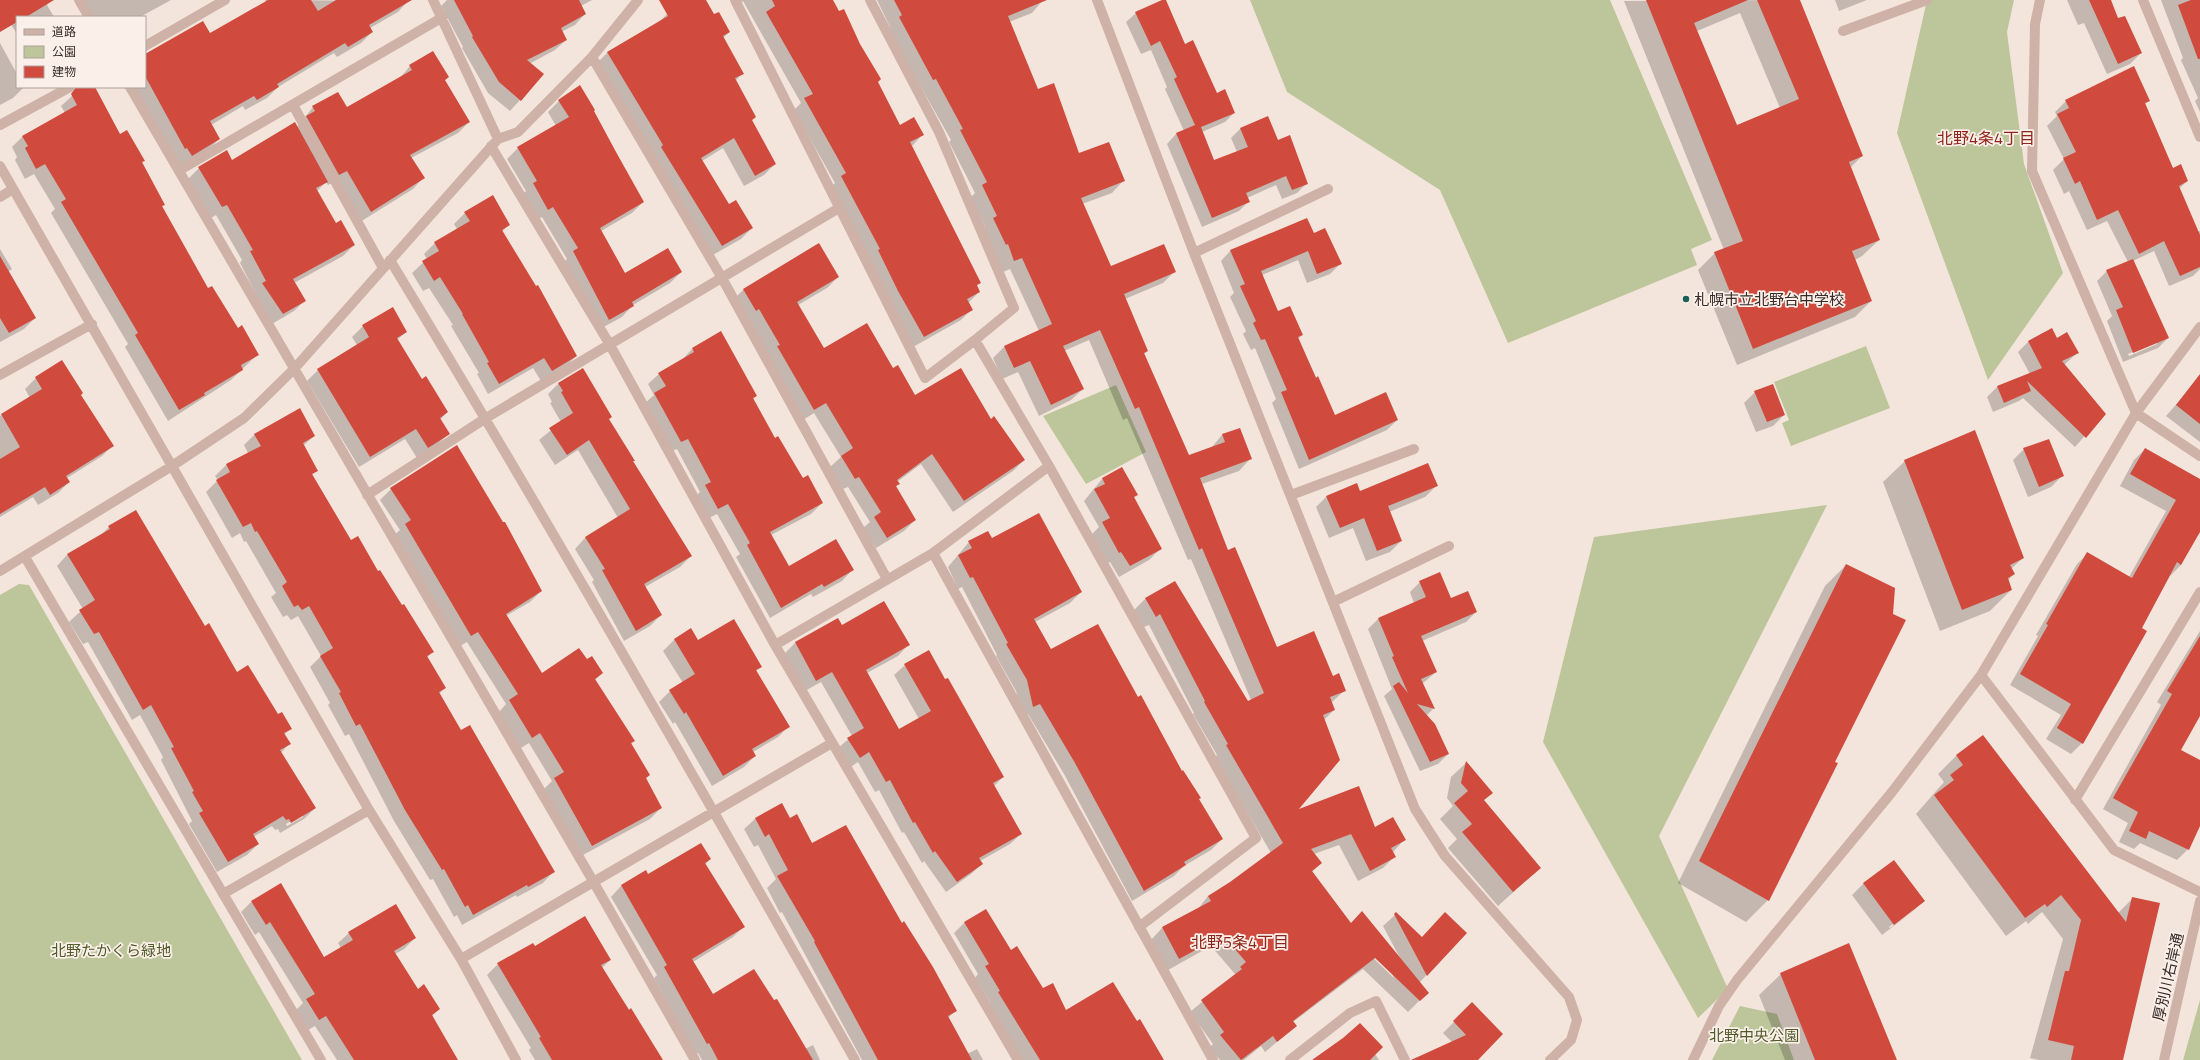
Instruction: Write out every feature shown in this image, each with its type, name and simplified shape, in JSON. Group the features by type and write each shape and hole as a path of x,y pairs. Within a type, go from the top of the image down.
{"street":[{"path":"79,0 88,16"},
{"path":"146,45 224,0"},
{"path":"433,0 498,139"},
{"path":"0,571 172,466 244,418 294,369 498,139 518,132 592,57 638,0"},
{"path":"735,0 925,378 1014,308 939,132 870,0"},
{"path":"1097,0 1194,253 1415,809 1445,856 1569,997 1577,1020 1571,1040 1550,1060"},
{"path":"1842,31 1926,0"},
{"path":"2040,0 2035,24 2032,171 2136,413 2200,456"},
{"path":"2143,0 2200,137"},
{"path":"180,170 442,17"},
{"path":"592,57 722,278 887,579"},
{"path":"0,125 68,88"},
{"path":"131,88 180,170 367,495 593,881 695,1060"},
{"path":"293,105 387,264 486,418 714,810 855,1060"},
{"path":"492,146 610,344 775,645 1018,1060"},
{"path":"0,166 92,324 369,810 461,959 516,1060"},
{"path":"0,197 13,189"},
{"path":"1194,253 1328,189"},
{"path":"367,495 486,418 839,208"},
{"path":"0,375 92,324"},
{"path":"1693,1060 1719,1006 1737,980 1892,792 1981,675 2136,413 2200,327"},
{"path":"975,340 1049,466 1256,838 1139,927"},
{"path":"1291,496 1414,449"},
{"path":"775,645 933,552 1049,466"},
{"path":"1333,602 1449,546"},
{"path":"933,552 1213,1060"},
{"path":"25,557 321,1060"},
{"path":"2075,800 2200,592"},
{"path":"1981,675 2114,850 2200,892"},
{"path":"461,959 714,810 832,743"},
{"path":"223,894 369,810"},
{"name":"厚別川右岸通","path":"2164,1060 2200,901"},
{"path":"1290,1060 1350,1013 1376,1001 1405,1060"}],"green space":[{"path":"1250,0 1610,0 1712,240 1691,249 1697,265 1508,343 1440,190 1287,92"},
{"path":"1927,0 2014,0 2007,32 2024,164 2063,273 1988,380 1897,133"},
{"path":"1866,346 1890,408 1791,446 1782,423 1789,420 1774,382"},
{"path":"1116,385 1146,452 1086,484 1043,416"},
{"path":"1827,505 1659,836 1728,989 1698,1018 1543,742 1594,537"},
{"name":"北野たかくら緑地","path":"19,584 29,585 302,1060 0,1060 0,595"},
{"path":"2200,1000 2200,1060 2183,1060"},
{"name":"北野中央公園","path":"1740,1006 1777,1014 1794,1060 1712,1060"}],"building":[{"path":"0,0 54,0 28,16 16,16 16,23 0,32"},
{"path":"268,0 311,0 318,11 336,0 412,0 369,25 373,32 348,47 345,43 277,84 279,87 257,100 254,96 210,121 220,139 192,156 187,148 185,149 146,78 146,53 203,21 210,33"},
{"path":"454,0 579,0 586,14 561,28 567,40 527,60 544,74 521,101 499,82 472,37 473,36"},
{"path":"659,0 706,0 714,14 719,12 730,32 723,36 744,74 735,78 756,117 752,120 776,164 755,176 734,138 701,158 729,204 736,200 753,228 722,246 661,147 663,145 607,52 668,16"},
{"path":"772,0 833,0 839,11 844,9 860,44 881,79 878,82 900,125 914,117 924,135 910,142 981,283 977,285 980,292 967,299 973,310 924,337 898,291 878,250 880,249 841,176 846,173 804,98 813,94 766,12 775,6"},
{"path":"894,0 1047,0 1008,16 1038,89 1054,83 1079,153 1109,142 1125,181 1081,198 1111,266 1164,244 1176,272 1124,294 1148,351 1144,353 1189,455 1225,442 1222,434 1240,428 1252,459 1200,478 1228,550 1235,547 1277,647 1314,631 1333,676 1339,673 1346,691 1330,697 1335,710 1323,715 1340,760 1299,809 1359,786 1375,827 1393,817 1406,840 1391,848 1396,857 1370,871 1351,834 1311,849 1322,863 1312,871 1351,923 1362,911 1429,993 1420,1001 1375,958 1293,1021 1297,1026 1277,1042 1273,1036 1241,1060 1220,1035 1224,1032 1201,1000 1242,969 1240,967 1246,962 1223,935 1179,959 1162,927 1211,901 1208,896 1230,882 1283,843 1226,745 1228,744 1204,702 1205,701 1160,614 1156,617 1145,598 1175,581 1248,701 1264,693 1202,548 1199,550 1139,407 1135,409 1100,330 1063,346 1084,389 1051,405 1030,361 1014,368 1004,346 1052,324 1022,258 1014,261 1008,244 1006,245 993,218 997,216 982,185 987,182 960,130 963,129 936,79 933,80 899,17 902,15"},
{"path":"1162,0 1166,0 1185,44 1193,40 1217,93 1225,89 1235,113 1201,127 1214,160 1248,147 1240,128 1268,116 1278,140 1290,135 1308,184 1292,190 1286,176 1246,193 1250,202 1212,218 1176,133 1195,125 1174,79 1177,77 1160,41 1151,46 1135,12"},
{"path":"1646,0 1748,0 1694,23 1737,125 1799,99 1757,0 1800,0 1863,156 1849,162 1880,240 1852,251 1872,301 1753,349 1714,252 1743,241"},
{"path":"2089,0 2111,0 2118,18 2125,16 2142,53 2118,64"},
{"path":"2191,0 2200,0 2200,59 2198,59 2178,5"},
{"path":"433,51 449,77 445,80 470,122 410,155 425,178 371,212 347,171 339,175 306,116 315,111 312,106 338,92 347,107 412,70 409,65"},
{"path":"2134,66 2150,101 2145,103 2173,168 2181,164 2188,181 2179,186 2200,235 2200,267 2180,276 2164,241 2139,254 2118,210 2097,220 2080,181 2075,184 2063,158 2076,152 2057,114 2069,108 2065,100"},
{"path":"580,85 644,202 600,228 625,273 668,248 682,272 632,302 634,306 609,320 573,251 578,248 553,207 548,210 533,183 537,181 517,147 569,117 558,100"},
{"path":"75,88 96,88 120,134 127,130 145,161 142,162 165,205 162,206 208,288 212,286 238,328 242,325 259,355 241,365 243,370 179,410 135,335 138,333 61,202 66,199 45,164 36,169 25,148 28,146 22,136 77,105 71,94"},
{"path":"295,122 328,182 316,188 336,223 341,220 355,245 293,279 306,301 283,314 262,283 266,281 250,251 253,250 227,205 222,207 198,167 227,150 232,160"},
{"path":"493,195 510,225 502,230 536,286 538,285 577,356 552,371 544,358 499,384 463,314 440,277 434,281 422,261 439,251 434,242 470,221 464,212"},
{"path":"1307,218 1314,233 1325,228 1342,264 1317,274 1308,251 1261,271 1278,311 1290,306 1303,335 1298,337 1316,378 1318,376 1335,415 1386,392 1398,420 1309,460 1281,392 1287,390 1265,339 1261,340 1253,323 1256,321 1240,286 1245,284 1230,250"},
{"path":"819,243 839,277 797,302 824,348 867,323 893,368 898,365 915,395 961,368 991,419 994,416 1025,460 964,501 932,454 897,480 900,484 896,486 916,520 887,538 874,517 881,512 859,477 855,479 841,456 853,448 826,403 814,410 777,346 780,345 759,309 756,311 743,289"},
{"path":"0,256 36,318 9,333 0,318"},
{"path":"2133,259 2169,338 2133,353 2116,310 2123,307 2106,270"},
{"path":"393,307 407,332 397,338 422,379 426,376 448,412 440,418 450,434 428,448 416,429 370,457 317,369 369,337 362,325"},
{"path":"2052,328 2057,338 2067,332 2079,353 2062,361 2106,414 2086,438 2027,381 2031,391 2004,403 1997,386 2042,368 2028,341"},
{"path":"721,331 757,396 753,398 775,438 778,436 803,478 808,475 823,503 770,532 789,566 836,539 854,570 824,587 822,584 781,608 747,545 750,543 728,504 718,509 705,485 711,482 688,439 681,442 654,393 666,386 658,373 694,352 692,348"},
{"path":"62,360 83,393 81,395 114,446 66,476 70,482 50,495 45,487 0,514 0,459 20,447 1,414 42,389 35,377"},
{"path":"583,368 612,417 609,419 635,461 633,461 692,556 644,584 662,615 636,631 602,570 605,569 585,537 630,509 589,440 567,455 549,428 573,413 561,392 563,391 558,383"},
{"path":"2200,374 2200,424 2176,405"},
{"path":"1773,384 1785,415 1767,422 1754,391"},
{"path":"300,408 315,436 303,443 318,471 312,474 351,540 358,536 378,571 380,570 402,605 404,604 434,652 427,656 446,688 439,692 461,730 470,725 555,872 528,887 527,885 473,915 468,905 465,907 444,869 442,870 405,810 360,724 356,726 339,693 341,692 320,656 333,648 309,606 302,610 298,605 294,607 282,586 287,582 257,531 255,532 251,523 243,527 216,480 230,472 226,464 261,446 254,434"},
{"path":"1975,430 2024,558 2010,565 2015,574 2008,578 2012,590 1962,610 1904,460"},
{"path":"2049,439 2064,476 2039,487 2023,448"},
{"path":"457,445 503,522 505,522 542,591 506,614 542,673 579,648 587,659 592,656 603,673 595,679 635,741 631,743 650,775 646,778 662,808 592,846 554,778 564,772 540,733 532,738 509,700 518,694 478,632 471,636 405,524 411,520 390,488"},
{"path":"2145,448 2200,479 2200,532 2181,565 2177,562 2142,628 2147,631 2083,744 2057,728 2071,704 2020,674 2048,625 2046,624 2087,552 2132,578 2176,500 2130,474"},
{"path":"1428,463 1438,486 1388,506 1402,541 1377,551 1364,518 1340,528 1326,496 1357,483 1360,491"},
{"path":"1122,467 1138,495 1134,497 1162,549 1130,566 1121,552 1119,553 1102,522 1110,518 1094,489 1105,484 1102,478"},
{"path":"136,510 205,626 209,623 237,672 248,665 278,714 282,712 292,729 284,733 291,744 280,750 316,808 291,823 289,819 286,820 283,816 253,834 259,844 228,862 199,813 203,811 192,792 194,791 171,748 174,747 151,705 143,710 99,632 94,634 79,610 95,600 67,554 110,529 108,526"},
{"path":"1039,513 1082,592 1034,619 1051,649 1098,624 1138,697 1141,695 1182,771 1183,770 1201,798 1199,799 1223,839 1184,862 1186,865 1144,891 1075,763 1040,704 1033,707 1027,680 1006,644 1008,643 973,577 970,578 958,555 972,548 968,541 988,531 992,538"},
{"path":"1846,564 1895,588 1893,614 1906,620 1835,762 1838,763 1769,901 1699,861"},
{"path":"1440,572 1451,598 1468,591 1477,612 1421,636 1437,672 1421,679 1435,709 1417,704 1435,724 1449,754 1430,762 1393,686 1399,682 1408,693 1392,657 1394,656 1378,618 1426,597 1419,581"},
{"path":"884,601 910,645 866,670 899,729 931,711 904,664 929,650 945,679 948,678 1004,777 993,783 1022,834 979,858 983,864 957,882 935,851 933,853 915,822 913,823 890,780 886,782 869,752 860,758 847,738 864,728 832,672 816,681 795,642 838,618 842,625"},
{"path":"734,619 762,667 756,670 790,727 752,749 756,756 723,776 686,712 684,714 669,690 695,674 674,639 691,628 698,640"},
{"path":"2200,636 2200,716 2181,750 2200,760 2200,826 2189,850 2149,831 2146,839 2129,831 2138,812 2113,798 2172,694 2167,691"},
{"path":"1983,735 2126,922 2132,897 2160,903 2123,1060 2071,1060 2074,1046 2048,1040 2065,971 2069,971 2081,920 2061,895 2047,907 2045,904 2025,918 1934,795 1954,780 1950,775 1963,765 1956,755"},
{"path":"1466,761 1493,793 1484,800 1541,868 1513,892 1462,832 1472,824 1454,803 1468,791 1461,783"},
{"path":"782,803 790,818 797,814 812,843 846,825 902,923 904,921 933,967 957,1011 948,1016 972,1060 878,1060 814,942 815,941 777,876 788,870 769,834 765,837 755,818"},
{"path":"701,843 711,859 705,863 745,927 692,959 713,994 754,969 774,1000 777,999 813,1060 718,1060 709,1043 707,1044 664,967 667,965 621,885 646,870 648,874"},
{"path":"1894,860 1925,901 1894,925 1863,883"},
{"path":"281,883 324,957 353,940 348,932 396,904 416,938 394,951 418,989 424,984 440,1009 432,1015 458,1060 354,1060 326,1016 319,1020 306,999 315,994 270,922 266,925 251,901"},
{"path":"986,909 1011,950 1017,946 1043,988 1053,983 1066,1010 1113,982 1137,1021 1140,1019 1164,1060 1040,1060 998,992 1000,991 985,966 989,964 964,922"},
{"path":"1396,912 1422,937 1445,912 1467,933 1427,976 1394,914"},
{"path":"585,916 611,960 601,965 629,1010 631,1008 663,1060 552,1060 539,1038 541,1037 497,963 533,943 535,946"},
{"path":"1849,943 1897,1060 1815,1060 1780,973"},
{"path":"1472,1002 1503,1034 1478,1060 1411,1060 1466,1035 1453,1021"},
{"path":"1360,1023 1383,1047 1370,1060 1312,1060 1343,1038"}],"place":[{"name":"札幌市立北野台中学校","path":"1686,299"}],"district":[{"name":"北野4条4丁目","path":"1986,138"},
{"name":"北野5条4丁目","path":"1240,942"}]}
